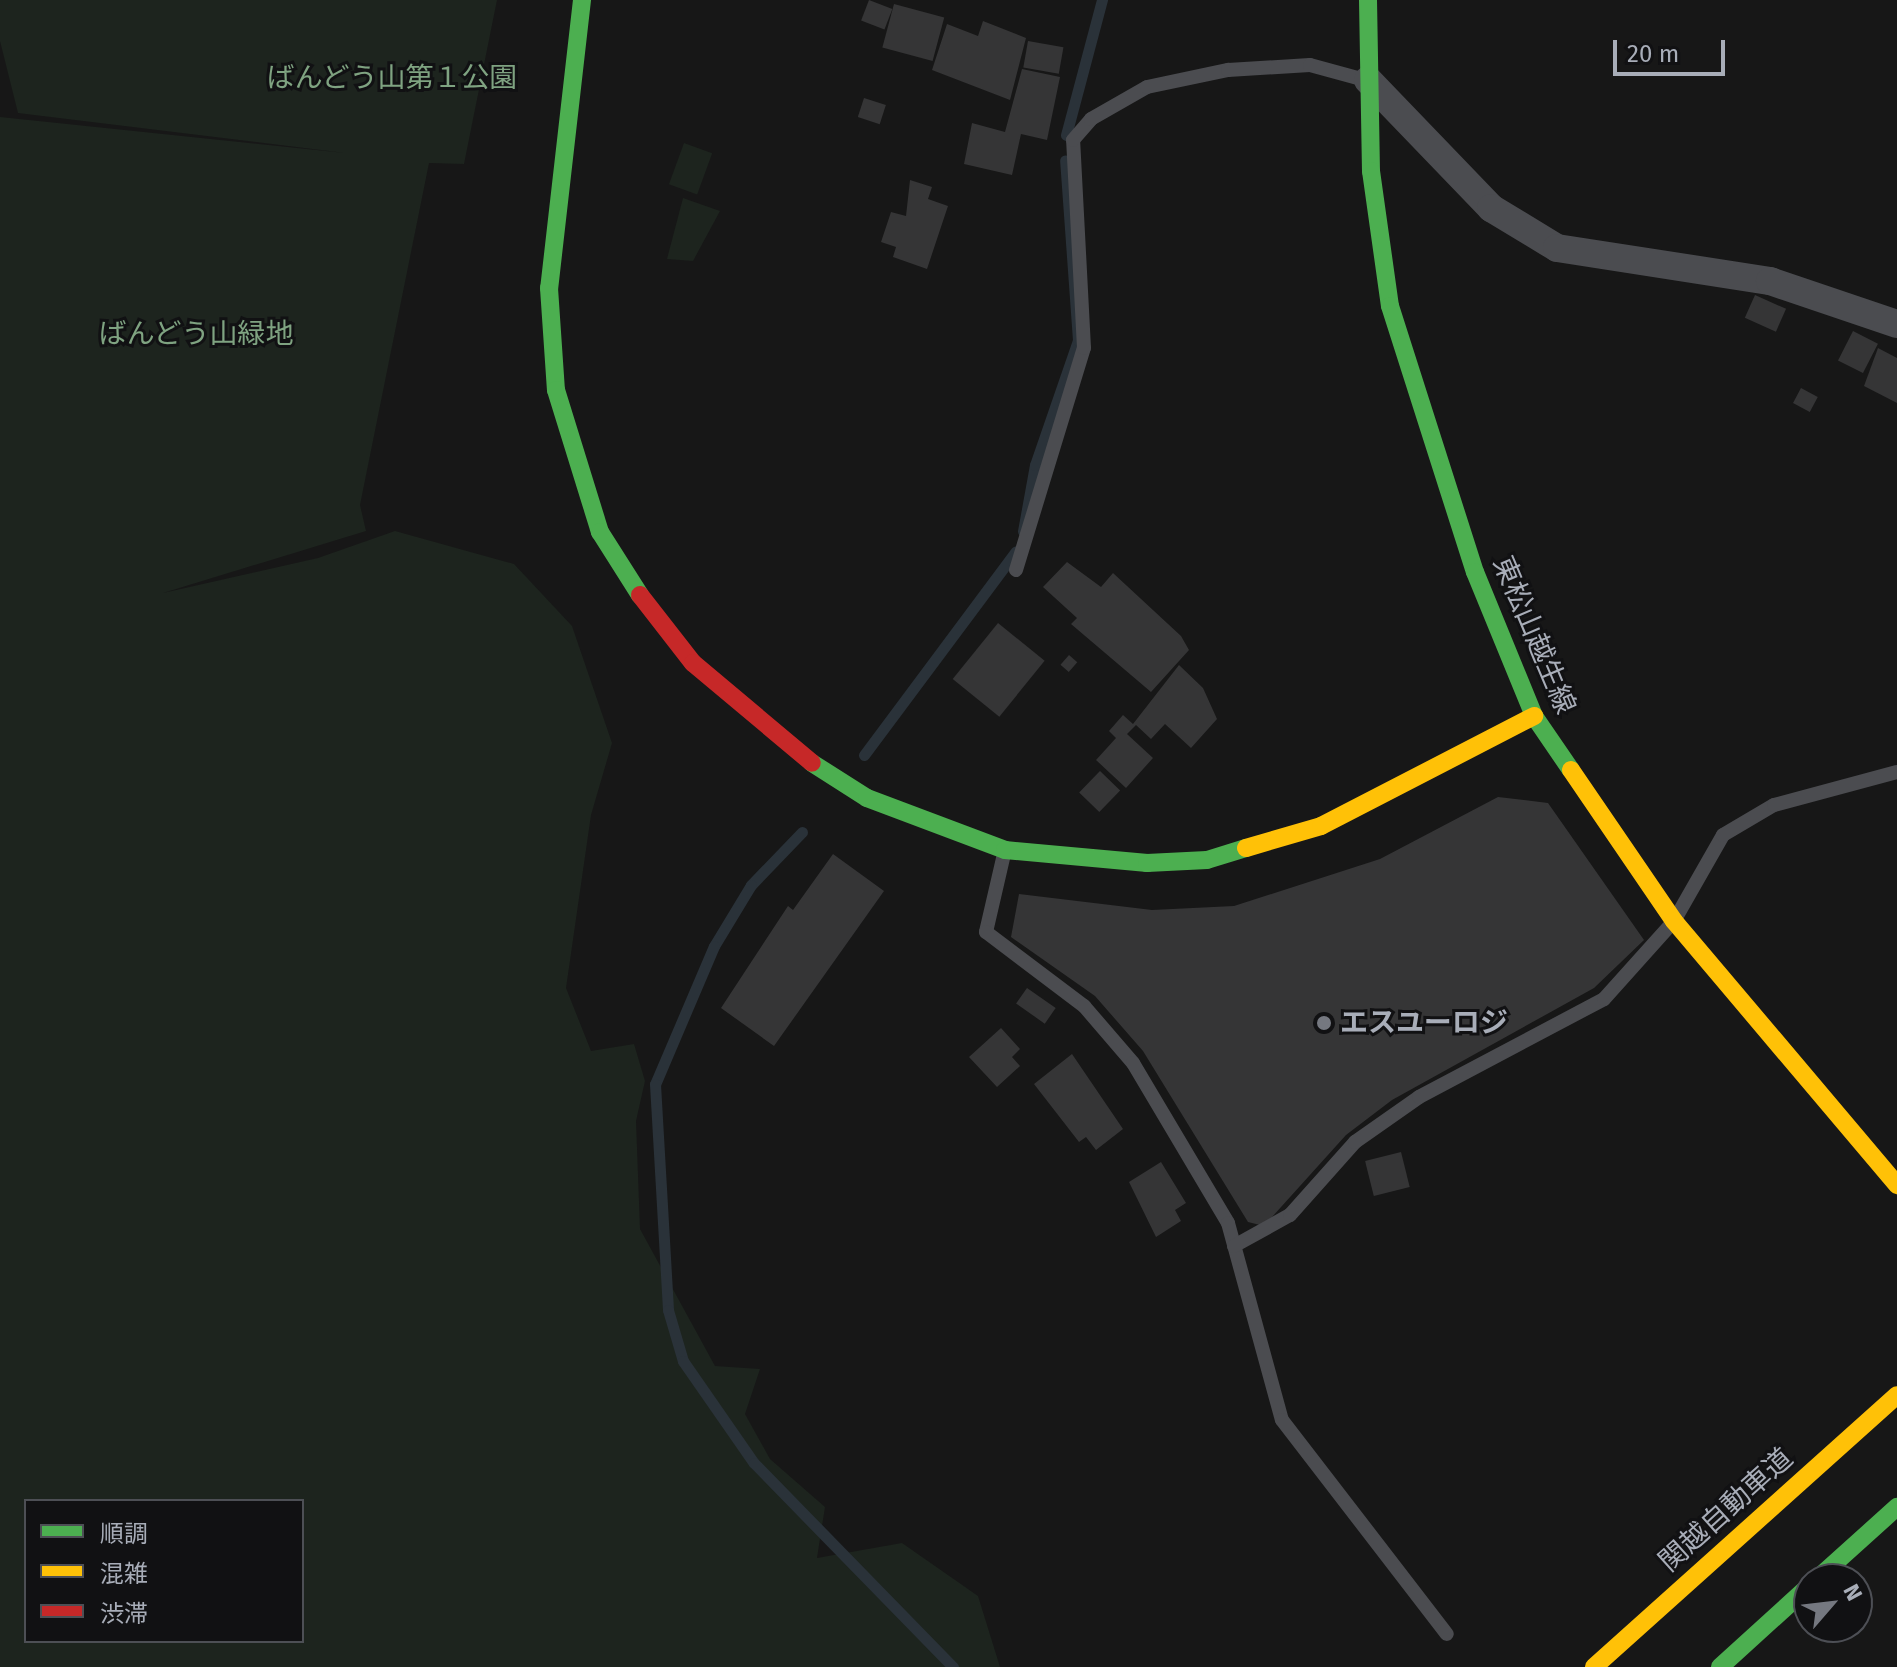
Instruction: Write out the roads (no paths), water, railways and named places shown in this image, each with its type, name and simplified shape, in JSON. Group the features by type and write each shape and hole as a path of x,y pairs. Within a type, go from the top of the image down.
{"main road":[{"path":"582,0 549,288 556,390 600,532 693,663 785,745 867,798 1005,850 1147,863 1207,860 1268,845 1321,826 1534,716"},
{"name":"東松山越生線","path":"1368,0 1368,80 1390,306 1475,572 1534,716 1674,921 1897,1185"},
{"name":"関越自動車道","path":"1594,1667 1897,1395"},
{"path":"1835,1563 1897,1507"},
{"path":"1720,1667 1793,1601"}],"street":[{"path":"1368,80 1491,208 1557,248 1770,281 1897,324"}],"lane":[{"path":"1016,570 1084,348 1073,140 1091,119 1147,87 1228,70 1310,65 1368,80"},
{"path":"1234,1246 1290,1215 1355,1142 1419,1097 1604,999 1674,921 1723,835 1774,805 1897,772"},
{"path":"1005,850 986,932 1084,1006 1133,1063 1234,1246 1282,1420 1447,1634"}],"waterway":[{"path":"1066,135 1102,0"},
{"path":"1023,531 1035,465 1078,340 1065,160"},
{"path":"864,755 1016,551"},
{"path":"802,832 751,885 714,946 655,1084 668,1310 683,1361 754,1463 953,1667"}],"place":[{"name":"エスユーロジ","path":"1324,1023"}],"park label":[{"name":"ばんどう山第１公園","path":"392,78"},
{"name":"ばんどう山緑地","path":"196,334"}]}
